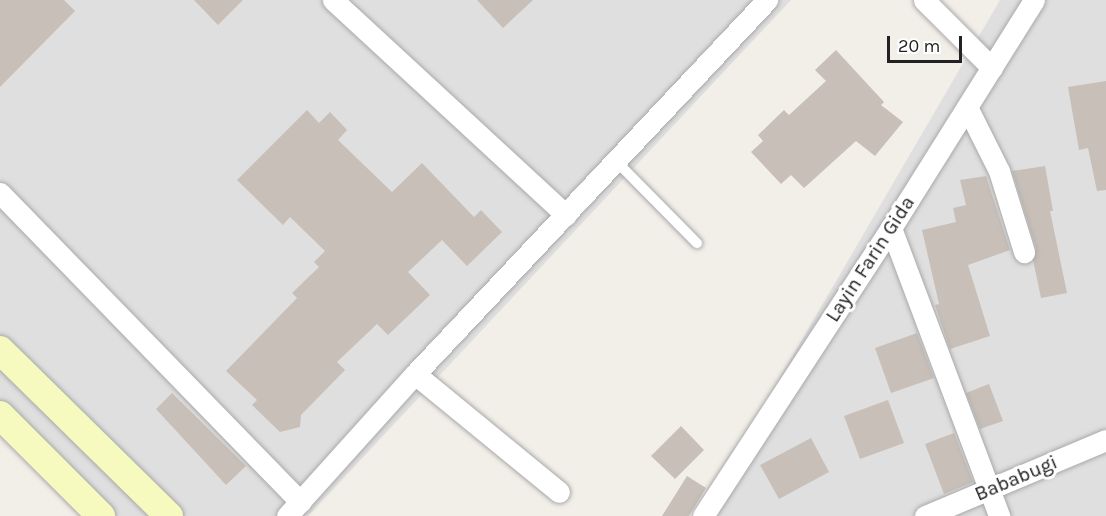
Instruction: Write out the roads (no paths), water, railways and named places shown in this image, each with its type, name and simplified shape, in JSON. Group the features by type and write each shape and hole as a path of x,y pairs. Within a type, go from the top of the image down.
{"street":[{"path":"333,0 567,215"},
{"path":"0,193 294,509 415,374 767,0"},
{"path":"924,0 992,68"},
{"name":"Layin Farin Gida","path":"703,516 891,228 1034,0"},
{"path":"967,108 999,171 1024,252"},
{"path":"891,228 999,516"},
{"path":"0,350 170,516"},
{"path":"415,374 560,492"},
{"path":"0,415 101,516"},
{"name":"Bababugi","path":"925,516 1106,440"}],"lane":[{"path":"617,162 697,243"}]}
